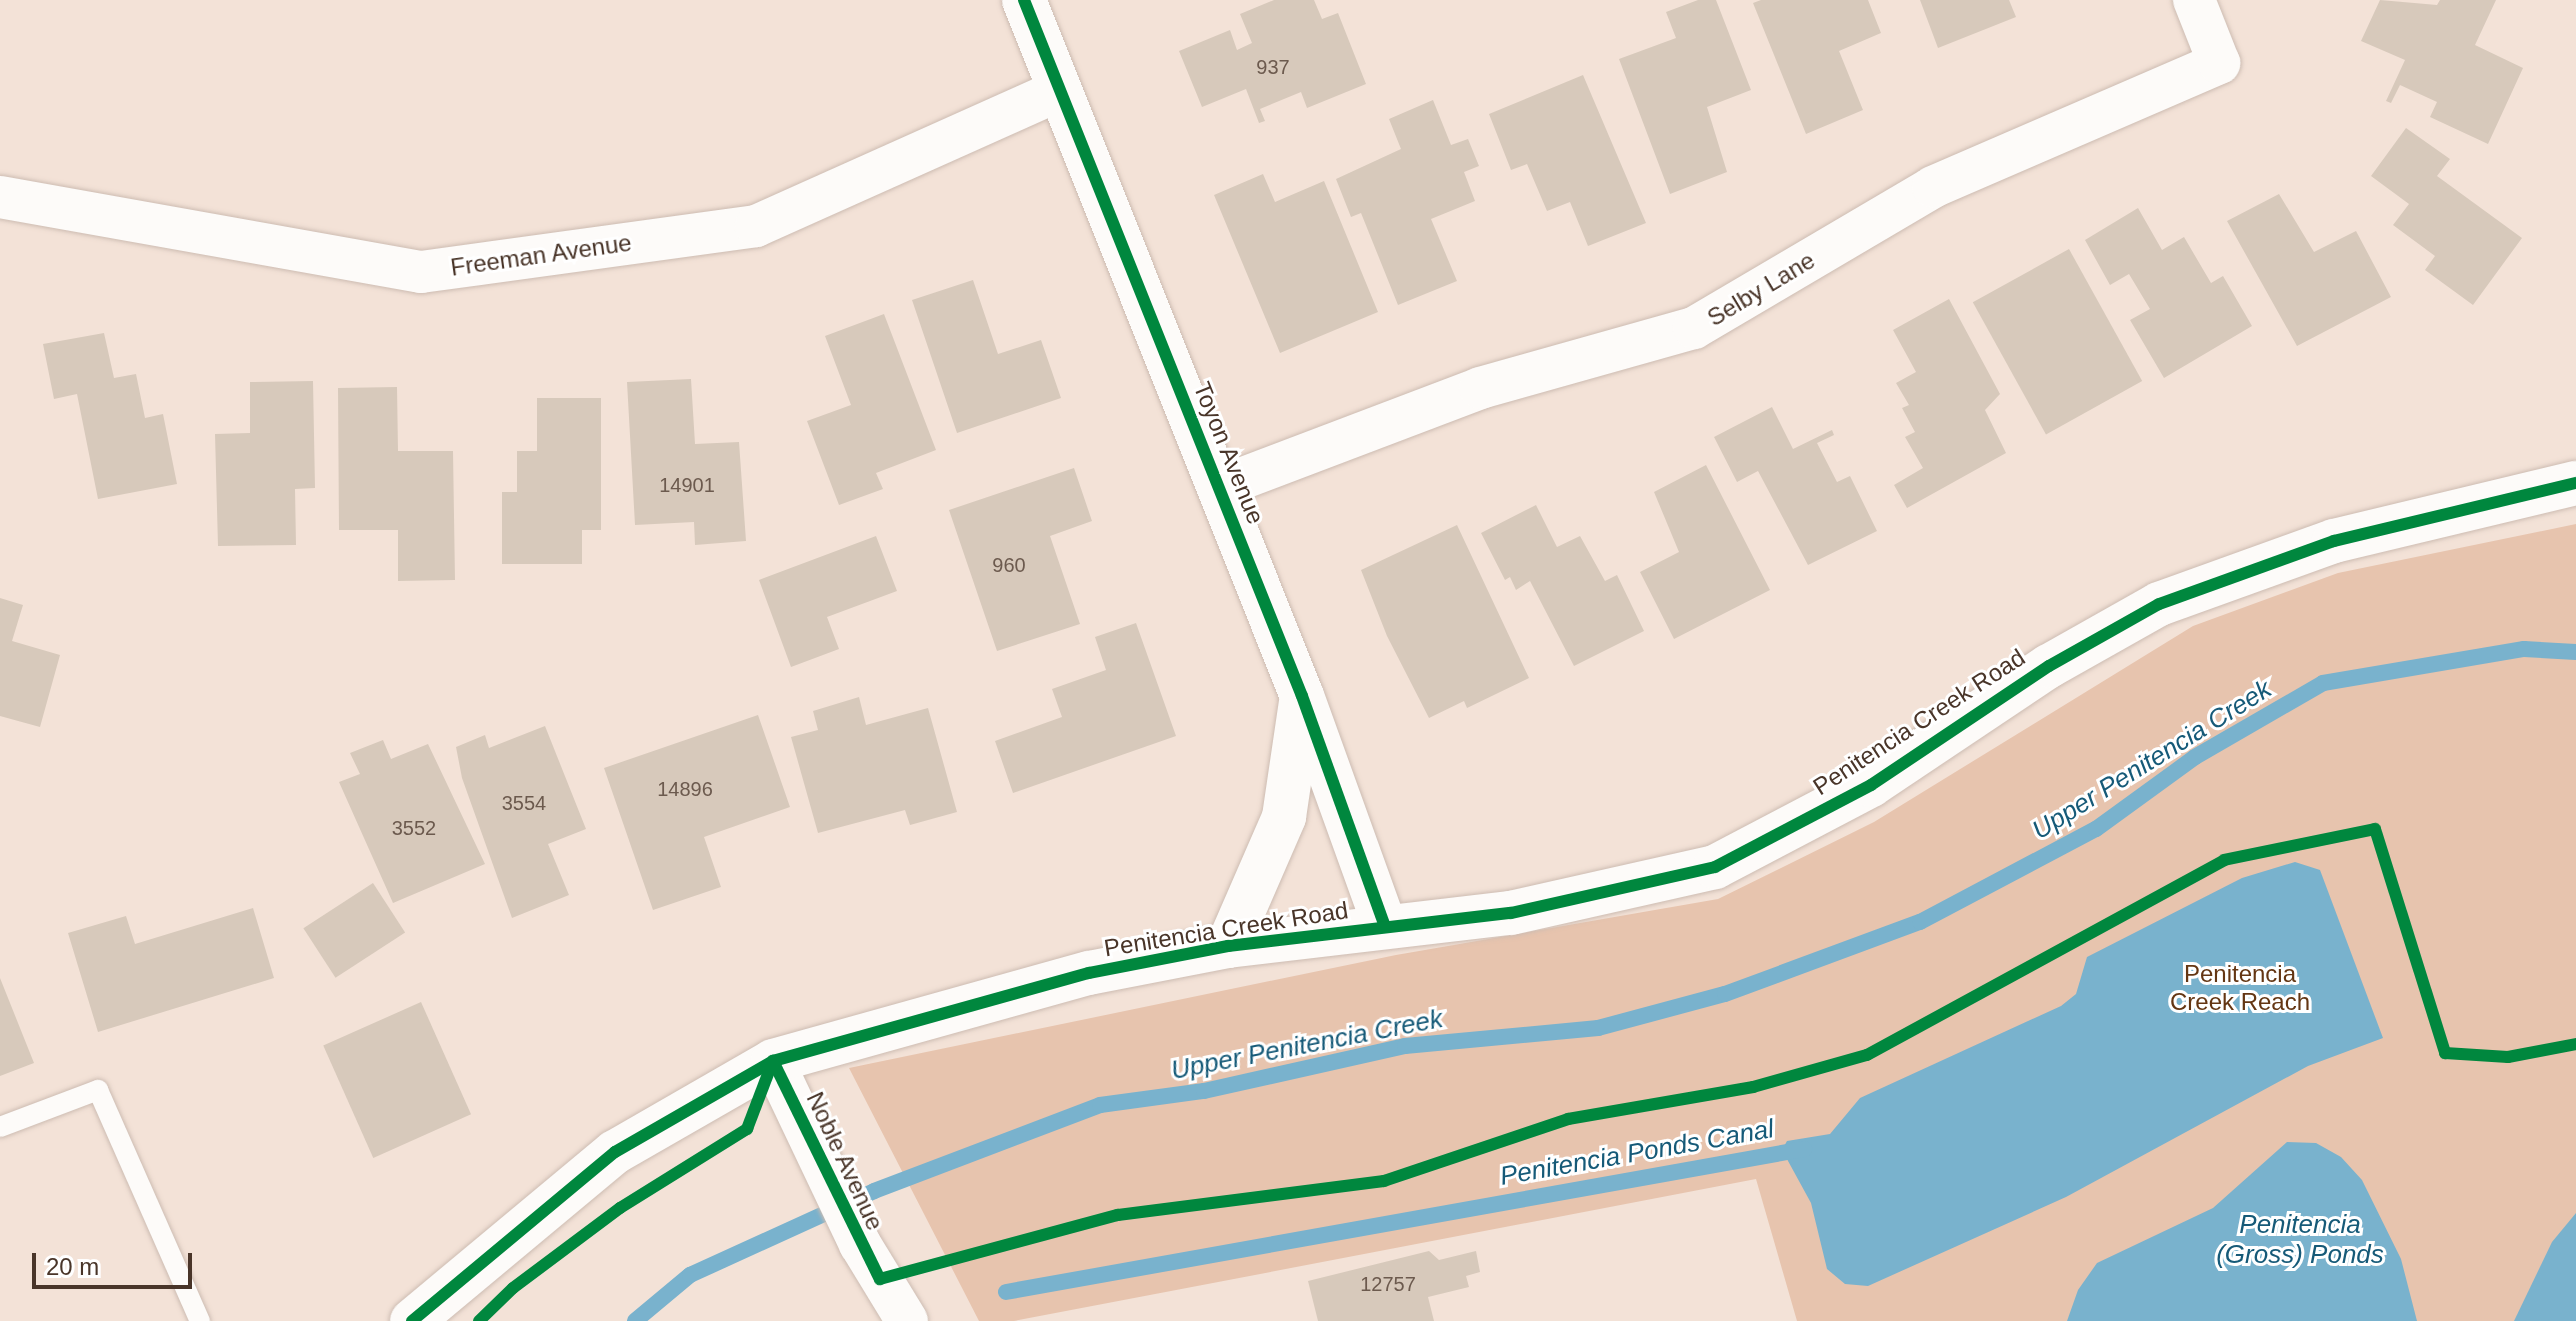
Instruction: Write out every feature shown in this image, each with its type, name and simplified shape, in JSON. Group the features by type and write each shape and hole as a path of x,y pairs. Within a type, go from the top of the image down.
{"street":[{"name":"Toyon Avenue","path":"1024,0 1302,696 1385,926"},
{"name":"Selby Lane","path":"1220,487 1480,388 1694,328 1933,187 2219,63 2194,0"},
{"name":"Freeman Avenue","path":"0,197 421,272 756,226 1060,90"},
{"name":"Penitencia Creek Road","path":"412,1321 615,1152 773,1061 1089,973 1228,946 1511,913 1715,867 1871,785 2049,666 2159,604 2334,541 2576,483"},
{"path":"1228,946 1284,817 1302,696"},
{"name":"Noble Avenue","path":"773,1061 860,1244 907,1321"}],"lane":[{"path":"0,1127 98,1090 200,1321"}],"green space":[{"name":"Penitencia Creek Reach","path":"2576,524 2576,1321 1797,1321 1756,1179 1014,1321 979,1321 849,1068 1396,955 1718,899 1874,822 2193,626 2338,573"}],"water":[{"path":"2295,862 2320,870 2383,1038 2308,1066 2066,1197 1868,1286 1845,1284 1827,1269 1811,1203 1782,1150 1787,1141 1830,1134 1860,1098 2061,1006 2076,994 2087,957 2242,878"},
{"name":"Penitencia (Gross) Ponds","path":"2287,1142 2316,1143 2341,1157 2362,1180 2401,1259 2417,1321 2067,1321 2078,1290 2097,1263 2213,1208"},
{"path":"2576,1213 2576,1321 2514,1321 2552,1242"}],"building":[{"path":"1274,0 1314,0 1322,19 1338,13 1366,84 1307,108 1301,92 1260,109 1265,121 1259,123 1246,89 1202,107 1179,51 1230,30 1237,50 1252,43 1240,14"},
{"path":"1698,0 1716,0 1751,90 1707,107 1727,172 1670,194 1619,59 1676,38 1666,12"},
{"path":"1761,0 1868,0 1881,33 1839,51 1863,110 1806,134 1753,3"},
{"path":"1920,0 2009,0 2016,17 1938,48"},
{"path":"2380,0 2437,5 2440,0 2496,0 2475,45 2523,68 2488,144 2430,117 2437,102 2400,85 2391,103 2386,101 2405,60 2361,41"},
{"path":"1583,75 1646,223 1588,246 1570,202 1547,211 1527,164 1511,170 1489,114"},
{"path":"1433,100 1451,145 1468,139 1479,166 1464,172 1475,201 1431,219 1457,281 1398,305 1361,213 1351,217 1336,179 1401,149 1389,119"},
{"path":"2406,128 2450,159 2437,176 2522,238 2473,305 2425,270 2435,256 2393,225 2409,204 2371,176"},
{"path":"1263,174 1275,202 1324,181 1378,312 1280,353 1214,195"},
{"path":"2279,194 2314,252 2356,231 2391,297 2297,346 2227,221"},
{"path":"2138,208 2162,250 2184,237 2211,283 2223,276 2252,326 2164,378 2130,320 2150,309 2129,274 2110,285 2085,240"},
{"path":"2069,249 2142,381 2046,434 1973,302"},
{"path":"973,280 998,354 1041,340 1061,398 957,433 912,300"},
{"path":"1949,299 2000,394 1985,410 2006,453 1907,508 1894,485 1923,468 1905,437 1915,432 1902,408 1909,405 1896,383 1916,372 1893,330"},
{"path":"884,314 936,450 876,473 883,489 839,505 807,421 851,405 825,336"},
{"path":"104,333 114,378 136,374 145,418 163,414 177,484 98,499 77,394 54,399 43,344"},
{"path":"691,379 695,444 739,442 746,541 695,545 694,522 635,525 627,382"},
{"path":"313,381 315,488 295,489 296,545 218,546 215,434 250,433 250,382"},
{"path":"397,387 398,451 453,451 455,580 398,581 398,530 339,530 338,388"},
{"path":"537,398 601,398 601,530 582,530 582,564 502,564 502,492 517,492 517,451 537,451"},
{"path":"1772,407 1793,449 1832,430 1834,435 1817,443 1837,482 1850,476 1877,531 1808,565 1758,471 1737,482 1714,437"},
{"path":"1706,465 1770,590 1674,639 1640,572 1679,552 1654,492"},
{"path":"1074,468 1092,521 1050,536 1080,624 997,651 949,510"},
{"path":"1536,505 1557,547 1580,536 1605,581 1617,575 1644,631 1574,666 1530,581 1516,590 1510,577 1505,580 1481,533"},
{"path":"1457,525 1529,678 1467,708 1464,701 1429,718 1387,636 1361,570"},
{"path":"876,536 897,591 827,617 839,649 791,667 759,580"},
{"path":"0,598 23,605 12,641 60,655 40,727 0,716"},
{"path":"1136,623 1176,736 1013,793 995,741 1062,717 1052,689 1106,670 1095,637"},
{"path":"859,697 866,725 928,708 957,812 910,825 905,810 818,833 791,737 818,730 813,711"},
{"path":"758,715 790,807 704,837 721,887 653,910 604,768"},
{"path":"545,726 586,829 548,844 569,895 512,918 462,778 456,747 485,735 489,748"},
{"path":"383,740 391,759 428,744 485,864 393,903 339,782 360,774 350,753"},
{"path":"373,883 405,932 336,978 303,928"},
{"path":"253,908 274,978 98,1032 68,933 126,916 135,944"},
{"path":"0,978 34,1063 0,1076"},
{"path":"421,1002 471,1114 373,1158 323,1046"},
{"path":"1429,1251 1439,1260 1476,1251 1480,1272 1466,1276 1469,1287 1428,1297 1434,1321 1318,1321 1308,1281"}],"waterway":[{"name":"Upper Penitencia Creek","path":"635,1321 690,1275 874,1191 1100,1105 1204,1091 1405,1046 1598,1028 1725,994 1920,922 2096,829 2195,757 2323,683 2524,649 2576,652"},
{"name":"Penitencia Ponds Canal","path":"1006,1292 1804,1149"}],"cycle path":[{"path":"1024,0 1302,696 1385,926"},
{"path":"412,1321 615,1152 773,1061 1089,973 1228,946 1511,913 1715,867 1871,785 2049,666 2159,604 2334,541 2576,483"},
{"path":"773,1061 880,1279 1118,1215 1384,1181 1568,1119 1753,1087 1867,1055 2224,860 2375,829 2445,1053 2508,1057 2576,1044"},
{"path":"479,1321 513,1288 620,1208 747,1129 773,1061"}]}
